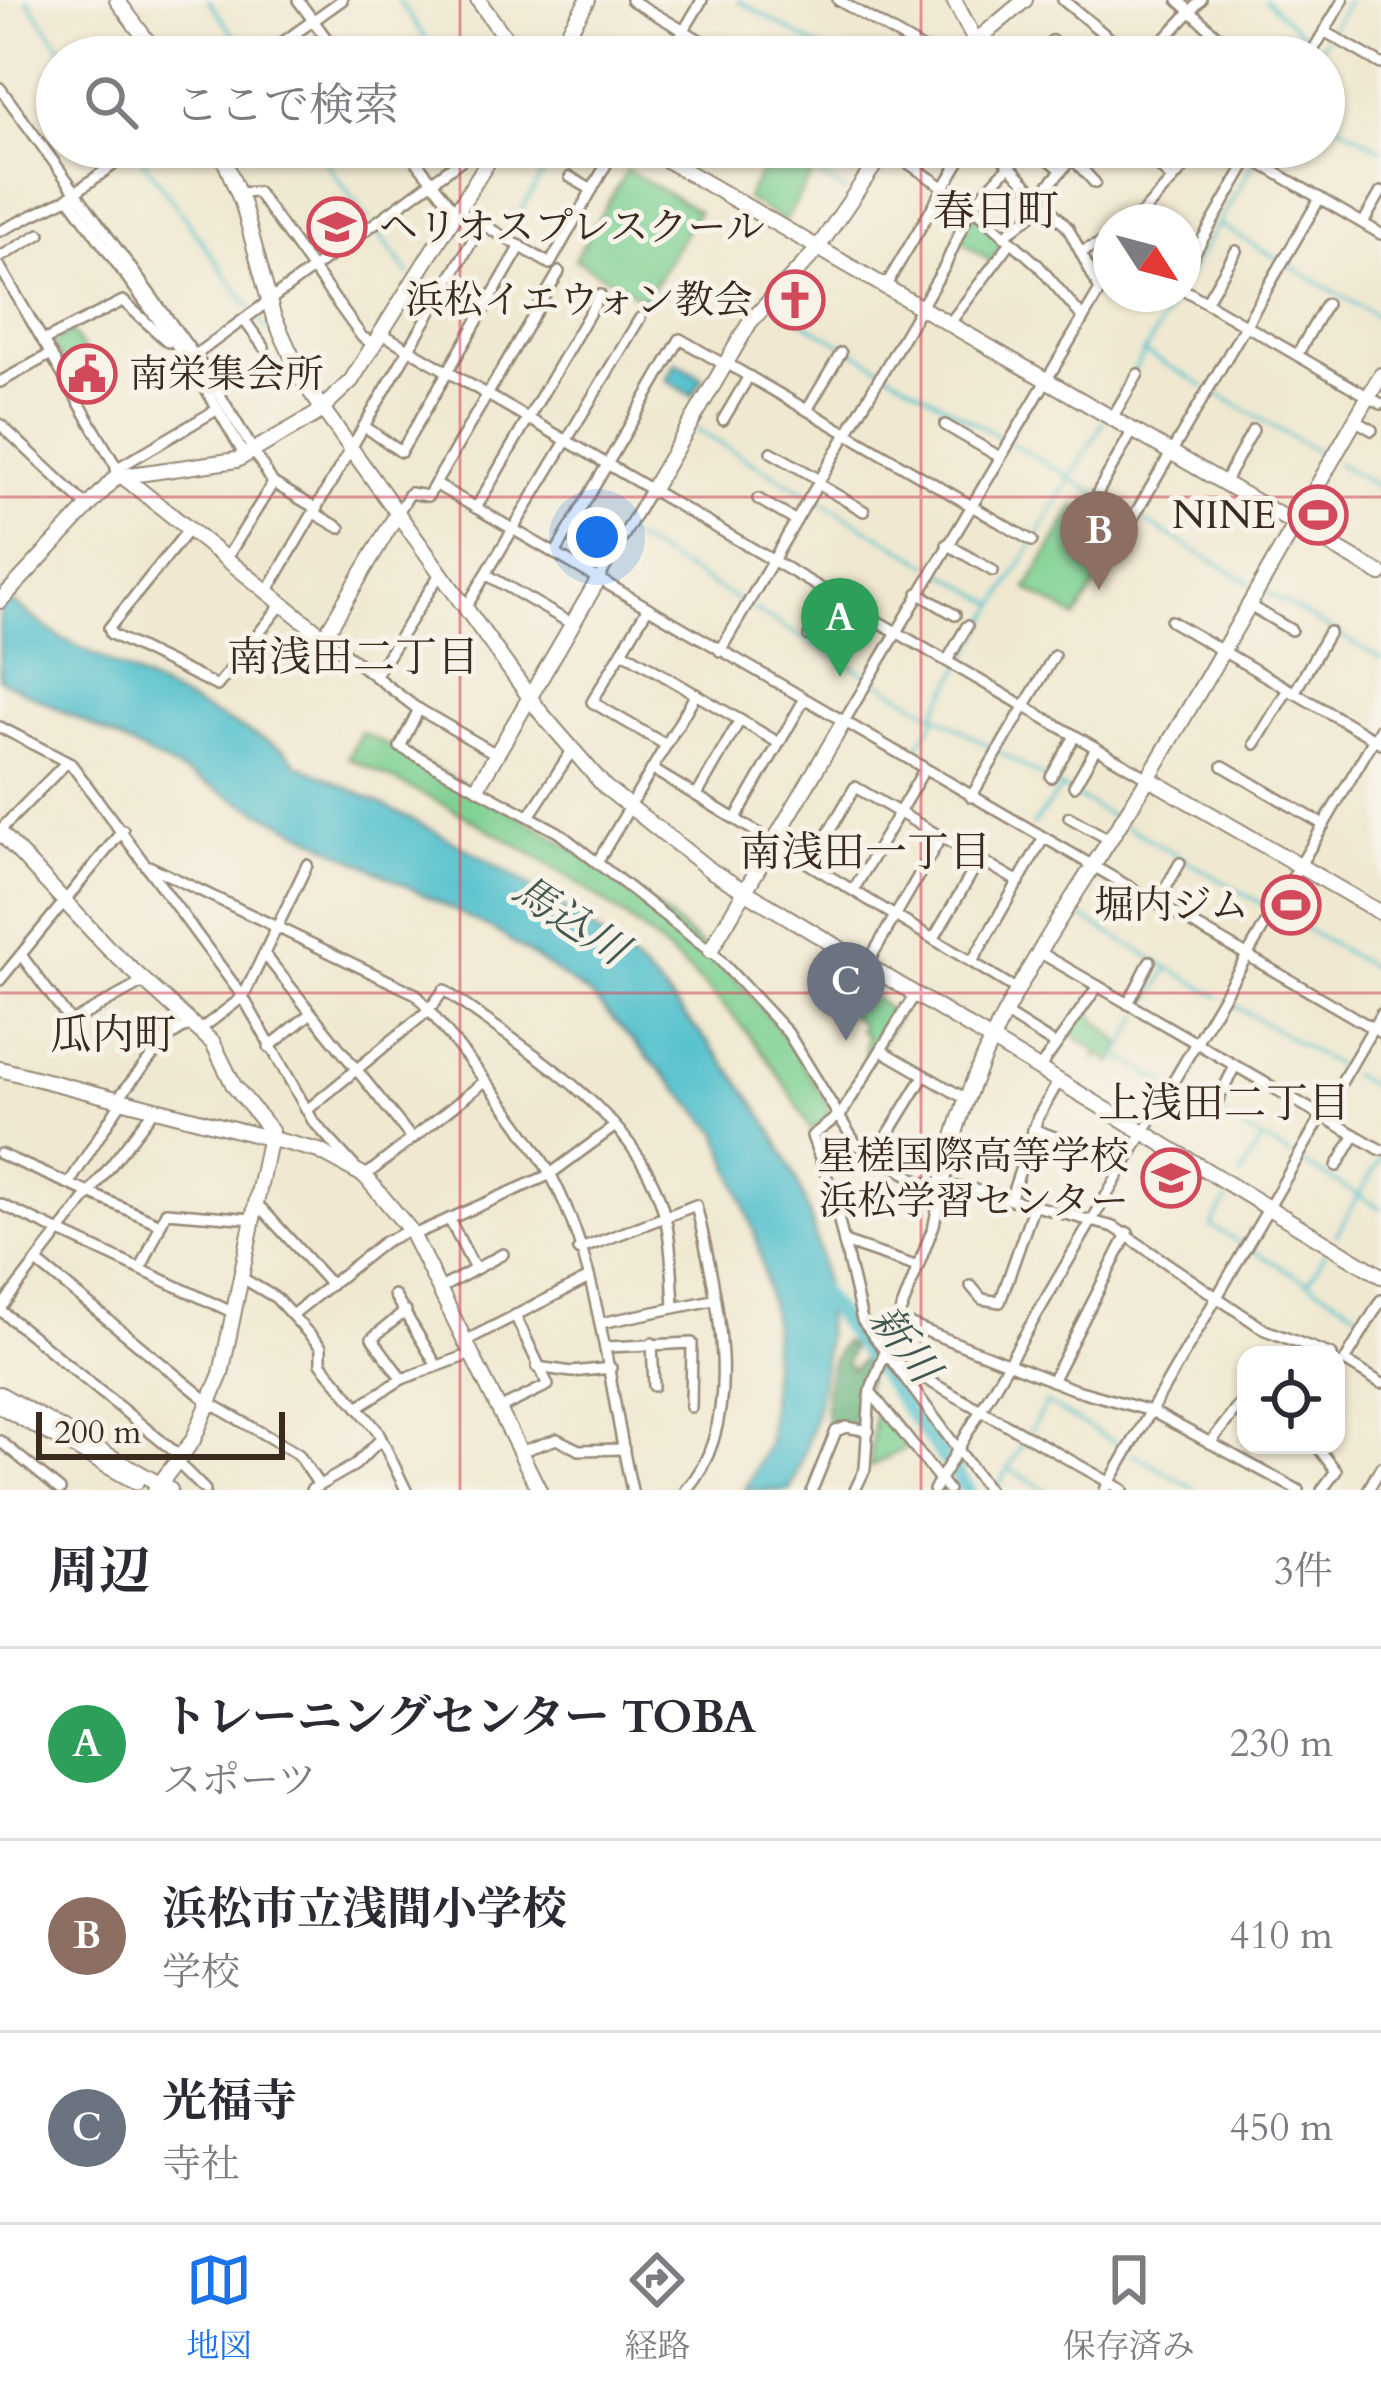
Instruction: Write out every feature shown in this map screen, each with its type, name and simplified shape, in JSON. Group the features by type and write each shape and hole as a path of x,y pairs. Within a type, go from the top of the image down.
{"street":[{"path":"117,0 144,36"},
{"path":"298,0 325,36"},
{"path":"291,36 342,0"},
{"path":"478,0 504,36"},
{"path":"566,36 588,0"},
{"path":"631,0 693,36"},
{"path":"681,36 702,0"},
{"path":"838,0 900,36"},
{"path":"954,0 973,36"},
{"path":"993,36 1025,0"},
{"path":"1063,0 1105,36"},
{"path":"1178,0 1217,36"},
{"path":"1167,36 1201,0"},
{"path":"1325,36 1341,0"},
{"path":"1327,33 1332,36"},
{"path":"1345,43 1381,64"},
{"path":"0,88 36,142"},
{"path":"54,168 176,345"},
{"path":"0,231 72,195 109,168"},
{"path":"228,168 292,361 322,410 529,697 572,752 628,809 745,892 1381,1276"},
{"path":"421,168 457,211 550,263 604,168"},
{"path":"191,358 450,168"},
{"path":"119,472 210,468 249,454 322,410 345,389 484,168"},
{"path":"679,168 1381,574"},
{"path":"478,786 759,310 818,248 872,168"},
{"path":"919,168 973,207 1083,318"},
{"path":"885,287 955,168"},
{"path":"720,651 920,308 973,207 1007,168"},
{"path":"1011,168 1043,200 1093,268"},
{"path":"949,325 1007,239 1043,200 1059,168"},
{"path":"1081,168 1095,183"},
{"path":"1160,168 1173,180"},
{"path":"1151,204 1184,168"},
{"path":"1201,243 1247,168"},
{"path":"1273,168 1381,234"},
{"path":"570,177 592,190"},
{"path":"238,193 257,192 362,337 409,349 1381,913"},
{"path":"1363,223 1381,192"},
{"path":"72,195 191,358 249,454"},
{"path":"1133,518 1319,198"},
{"path":"267,592 482,224"},
{"path":"0,257 40,234"},
{"path":"364,426 401,452 521,247"},
{"path":"1083,251 1093,247"},
{"path":"1206,302 1236,251"},
{"path":"0,267 119,472 419,709 496,754"},
{"path":"324,637 410,493 428,496 559,272"},
{"path":"476,508 600,295"},
{"path":"1201,299 1375,400"},
{"path":"43,341 123,301 191,358 218,409 273,483 340,528"},
{"path":"710,950 1043,380 1093,306"},
{"path":"1297,355 1326,310"},
{"path":"465,609 640,318"},
{"path":"244,320 264,347"},
{"path":"555,554 680,339 1032,541"},
{"path":"807,410 841,353"},
{"path":"0,382 51,354"},
{"path":"1109,416 1138,374"},
{"path":"855,1490 865,1469 872,1388 918,1267 966,1100 990,1042 1016,989 1148,778 1355,420 1375,400 1381,375"},
{"path":"723,420 749,376"},
{"path":"0,601 119,472 218,409"},
{"path":"1355,420 1372,430"},
{"path":"0,424 88,507"},
{"path":"945,424 998,456"},
{"path":"1097,492 1133,430"},
{"path":"1225,484 1253,436"},
{"path":"771,452 864,511"},
{"path":"226,559 273,483"},
{"path":"435,484 1377,1030"},
{"path":"758,499 796,521"},
{"path":"189,529 109,628 111,634 217,686 282,604"},
{"path":"947,544 993,571"},
{"path":"375,676 440,574"},
{"path":"489,576 572,624"},
{"path":"918,593 955,614"},
{"path":"809,636 832,595"},
{"path":"1248,605 1291,630"},
{"path":"646,609 592,702 666,745"},
{"path":"1171,621 1377,741"},
{"path":"956,666 967,626"},
{"path":"1255,744 1329,632"},
{"path":"622,651 779,743"},
{"path":"971,797 1054,656"},
{"path":"598,860 695,694"},
{"path":"736,818 804,700"},
{"path":"419,709 400,747 530,815 598,860 710,950 782,1025 850,1139 916,1181 1034,1205 1128,1233 1216,1299 1303,1346"},
{"path":"697,795 740,720"},
{"path":"0,727 71,764 243,997 307,1110 411,1233 539,1490"},
{"path":"872,1388 941,1485 1381,727"},
{"path":"1052,777 1076,736"},
{"path":"1073,786 1096,748"},
{"path":"530,815 572,752"},
{"path":"65,764 0,831 65,901 197,1026 234,1086 272,1131 237,1315 210,1402 159,1489"},
{"path":"1223,766 1324,825"},
{"path":"652,769 1016,989"},
{"path":"854,889 924,770"},
{"path":"811,863 855,787 1018,882"},
{"path":"1069,817 1110,840"},
{"path":"0,980 123,830"},
{"path":"866,966 941,837"},
{"path":"972,962 1043,839"},
{"path":"934,938 980,859"},
{"path":"1157,903 1180,862"},
{"path":"70,1182 119,1101 166,1039 243,997 307,865"},
{"path":"149,866 416,994 549,1174 601,1322 632,1490"},
{"path":"1114,914 1129,887"},
{"path":"1039,952 1381,1150"},
{"path":"21,955 71,1022 146,980"},
{"path":"265,955 412,1139"},
{"path":"1128,1004 1150,961"},
{"path":"1037,1071 1098,986"},
{"path":"307,1110 428,1010 444,990 571,1084 614,1127 647,1175 664,1214 674,1306"},
{"path":"914,996 838,1117 812,1136 844,1242 859,1314 886,1360 988,1490"},
{"path":"268,1047 311,1013"},
{"path":"1004,1013 1054,1044"},
{"path":"1107,1486 1377,1030 1381,1014"},
{"path":"881,1050 966,1100"},
{"path":"1217,1102 1235,1066"},
{"path":"0,1069 319,1151 361,1173"},
{"path":"875,1156 924,1076"},
{"path":"361,1173 484,1082"},
{"path":"1010,1200 1034,1130 1058,1084"},
{"path":"152,1111 0,1309 179,1459 205,1490"},
{"path":"292,1315 384,1243 549,1174 614,1127"},
{"path":"1034,1130 1076,1145 1066,1156"},
{"path":"1337,1166 1355,1135"},
{"path":"0,1154 158,1223"},
{"path":"1172,1189 1188,1162"},
{"path":"0,1204 140,1269 162,1284 237,1315"},
{"path":"578,1250 696,1205 723,1348 716,1428 707,1461 686,1490"},
{"path":"971,1286 982,1299 1000,1302 1034,1205"},
{"path":"140,1269 166,1212 255,1214 262,1209 332,1285"},
{"path":"449,1219 475,1269"},
{"path":"1052,1381 1128,1233"},
{"path":"844,1242 918,1267"},
{"path":"439,1289 503,1254"},
{"path":"38,1262 210,1402 298,1454 315,1488 355,1466 381,1439"},
{"path":"244,1279 292,1315 321,1348 321,1363 359,1406 406,1490"},
{"path":"359,1406 587,1279"},
{"path":"394,1294 436,1366"},
{"path":"601,1322 713,1300"},
{"path":"1345,1349 1381,1300"},
{"path":"402,1379 372,1337 406,1311"},
{"path":"499,1409 548,1385 515,1315"},
{"path":"898,1320 1052,1381 1151,1411 1274,1485 1298,1490"},
{"path":"652,1342 654,1385"},
{"path":"1288,1346 1291,1342"},
{"path":"607,1347 692,1343 691,1407"},
{"path":"886,1360 983,1409 1107,1486 1124,1490"},
{"path":"1345,1362 1381,1383"},
{"path":"537,1367 572,1372 611,1367"},
{"path":"0,1394 159,1489"},
{"path":"0,1406 159,1489"},
{"path":"1210,1444 1237,1408"},
{"path":"812,1490 836,1431 846,1427 869,1432"},
{"path":"519,1452 557,1439 580,1450 624,1449"},
{"path":"0,1441 60,1490"},
{"path":"1322,1490 1336,1471 1323,1454"},
{"path":"1368,1490 1381,1467"}],"green space":[{"path":"763,168 802,168 812,174 785,221 746,199"},
{"path":"627,170 698,211 645,300 575,259"},
{"path":"972,213 1005,241 991,262 960,240"},
{"path":"71,332 94,364 71,377 52,344"},
{"path":"1075,506 1125,535 1076,618 1027,589"},
{"path":"361,732 546,832 665,915 765,1013 816,1086 830,1116 812,1132 773,1067 726,1008 672,955 612,907 483,826 348,758"},
{"path":"828,956 897,1017 872,1058 865,1054 862,1025 839,1004 845,997 835,1000 814,980"},
{"path":"1085,1008 1122,1045 1112,1063 1104,1055 1096,1058 1098,1052 1067,1031"},
{"path":"844,1341 851,1348 846,1364 852,1369 862,1360 869,1370 858,1422 828,1425 827,1381"},
{"path":"875,1405 909,1446 870,1467"}],"water":[{"path":"676,362 703,378 692,396 666,380"},
{"name":"馬込川","path":"0,593 61,638 285,750 297,764 516,877 597,933 667,995 740,1082 774,1135 800,1190 818,1246 826,1304 824,1364 812,1426 790,1490 745,1490 769,1442 773,1320 757,1240 718,1132 591,996 499,933 0,679"}],"waterway":[{"path":"27,0 53,36"},
{"path":"208,0 235,36"},
{"path":"398,0 424,36"},
{"path":"738,0 800,36"},
{"path":"1265,0 1304,36"},
{"path":"1331,30 1349,0"},
{"path":"1345,128 1381,149"},
{"path":"149,168 251,309"},
{"path":"330,168 369,221"},
{"path":"508,233 546,168"},
{"path":"805,168 845,191"},
{"path":"1201,253 1251,168"},
{"path":"1218,224 1278,259"},
{"path":"375,228 409,275"},
{"path":"1285,263 1381,319"},
{"path":"775,306 881,367"},
{"path":"1109,413 1168,312"},
{"path":"255,314 267,331"},
{"path":"1144,352 1204,386"},
{"path":"888,372 1001,438"},
{"path":"1211,390 1326,457"},
{"path":"1036,538 1104,421"},
{"path":"695,429 808,494"},
{"path":"1011,443 1070,477"},
{"path":"1337,463 1381,489"},
{"path":"1071,479 1130,513"},
{"path":"815,498 931,566"},
{"path":"1137,517 1253,584"},
{"path":"629,537 743,603"},
{"path":"1031,546 934,714 1115,819"},
{"path":"937,569 996,604"},
{"path":"1263,590 1381,659"},
{"path":"751,608 867,675"},
{"path":"874,679 933,714"},
{"path":"913,755 936,717"},
{"path":"1033,825 1061,788"},
{"path":"1126,826 1269,908"},
{"path":"1071,911 1218,996"},
{"path":"1278,913 1381,973"},
{"path":"1146,1007 1168,969"},
{"path":"1227,1001 1339,1067"},
{"path":"1141,1015 1118,1056 1167,1084"},
{"path":"1351,1074 1381,1091"},
{"path":"1177,1090 1291,1156"},
{"path":"1240,1176 1261,1141"},
{"path":"1336,1235 1381,1157"},
{"path":"1301,1162 1381,1208"},
{"path":"1227,1200 1211,1226 1241,1243"},
{"path":"1249,1248 1366,1316"},
{"path":"1309,1281 1325,1253"},
{"name":"新川","path":"816,1286 968,1490"},
{"path":"1030,1431 1046,1403 1123,1447"},
{"path":"996,1490 1025,1440"},
{"path":"1132,1453 1196,1490"},
{"path":"1011,1470 1046,1490"}],"place":[{"name":"ヘリオスプレスクール","path":"337,227"},
{"name":"浜松イエウォン教会","path":"795,300"},
{"name":"南栄集会所","path":"87,374"},
{"name":"NINE","path":"1318,515"},
{"name":"浜松市立浅間小学校","path":"1099,590"},
{"name":"トレーニングセンター TOBA","path":"840,677"},
{"name":"堀内ジム","path":"1291,905"},
{"name":"光福寺","path":"846,1041"},
{"name":"星槎国際高等学校 浜松学習センター","path":"1171,1178"}],"district":[{"name":"春日町","path":"996,211"},
{"name":"南浅田二丁目","path":"353,657"},
{"name":"南浅田一丁目","path":"865,852"},
{"name":"瓜内町","path":"113,1035"},
{"name":"上浅田二丁目","path":"1224,1103"}]}
